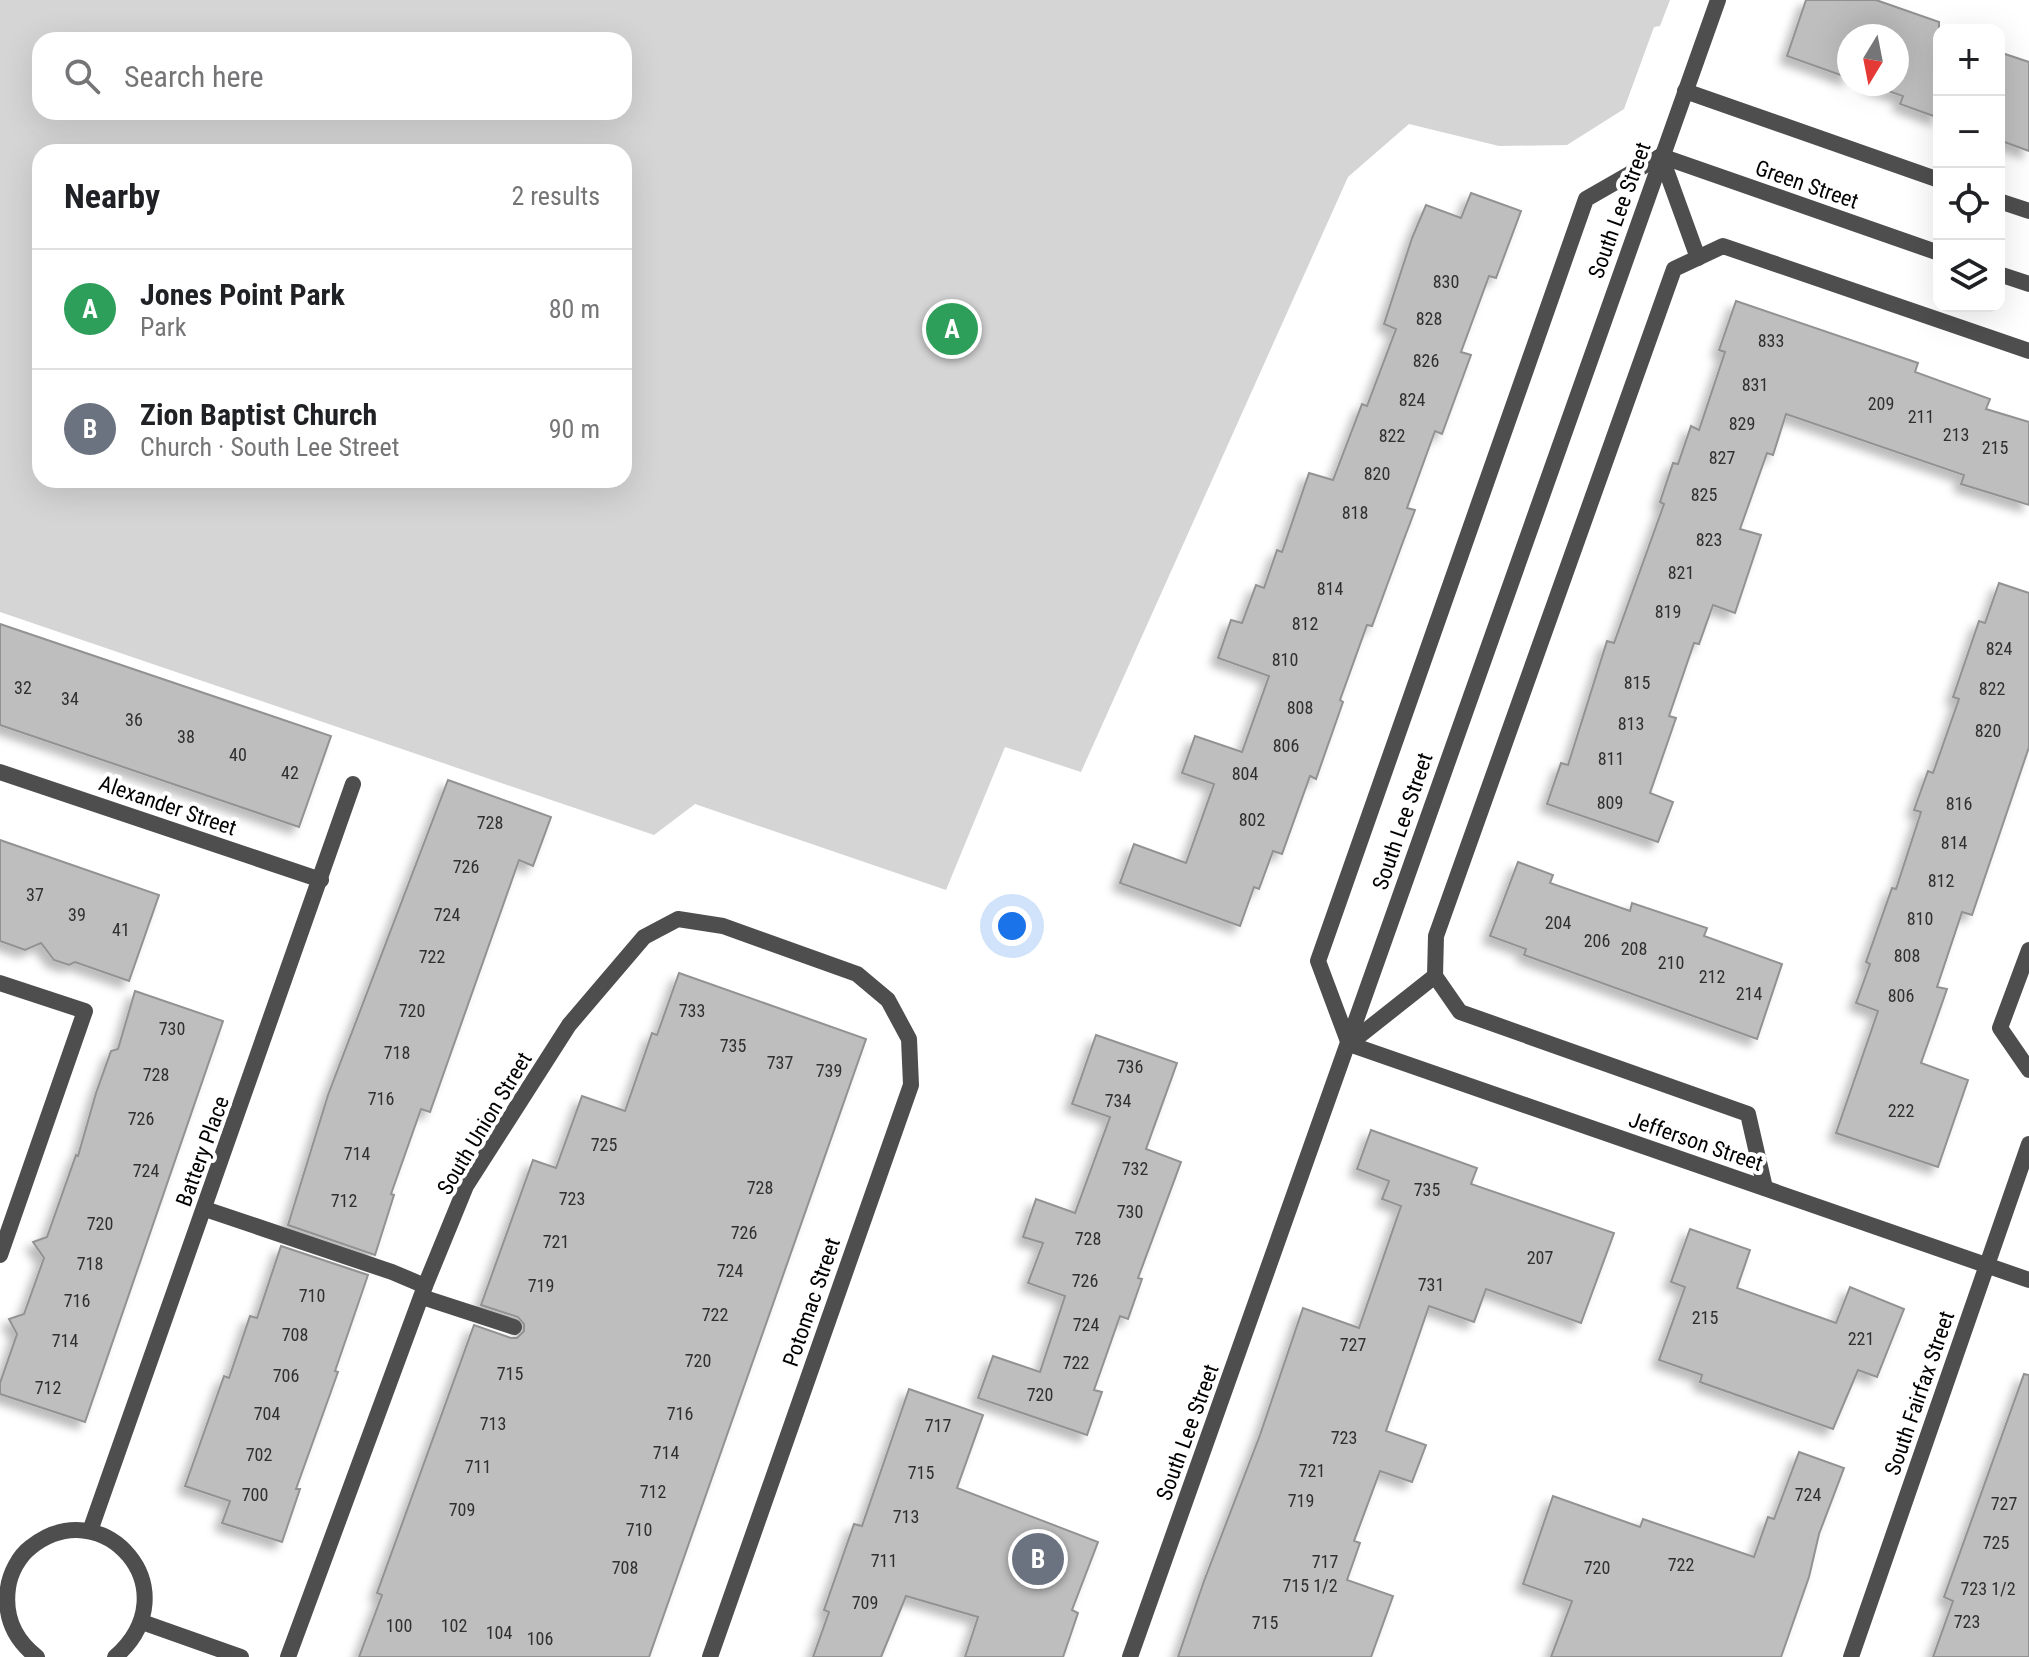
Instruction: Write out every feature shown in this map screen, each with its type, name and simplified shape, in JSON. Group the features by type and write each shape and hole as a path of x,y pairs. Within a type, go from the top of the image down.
{"street":[{"name":"South Lee Street","path":"1130,1657 1718,0"},
{"path":"1685,91 1933,178"},
{"path":"1435,976 1349,1044 1318,961 1586,199 1661,156 1698,258"},
{"name":"Green Street","path":"1661,156 1933,251"},
{"path":"2005,203 2029,211"},
{"path":"1765,1188 1748,1114 1460,1012 1435,976 1436,936 1674,269 1723,246 2029,351"},
{"path":"2005,276 2029,284"},
{"name":"Alexander Street","path":"0,772 321,880"},
{"name":"Battery Place","path":"90,1531 353,784"},
{"name":"South Union Street","path":"288,1657 423,1292 466,1186 569,1025 644,937 678,919 723,926 857,974"},
{"path":"2029,950 2000,1028 2029,1070"},
{"name":"Potomac Street","path":"710,1657 911,1085 909,1039 888,1000 857,974"},
{"path":"0,983 85,1011 0,1255"},
{"name":"Jefferson Street","path":"1349,1044 2029,1280"},
{"name":"South Fairfax Street","path":"1851,1657 2029,1144"},
{"path":"205,1209 392,1272 423,1292 514,1327"},
{"path":"37,1657 24,1646 11,1626 5,1577 24,1553 43,1538 66,1530 90,1531 110,1539 129,1554 141,1574 146,1598 142,1622 130,1644 115,1657"},
{"path":"142,1622 241,1657"}],"shaded area":[{"path":"0,0 1670,0 1660,26 1654,27 1624,109 1567,145 1499,146 1409,124 1348,177 1081,772 1005,747 946,890 695,804 654,835 0,612"}],"building":[{"path":"1806,0 1876,0 1939,22 1933,24 1933,116 1900,104 1903,96 1909,96 1909,24 1837,24 1837,74 1787,56"},
{"path":"2005,54 2029,62 2029,151 2005,142"},
{"path":"1471,193 1521,211 1496,278 1489,276 1461,352 1471,355 1442,434 1435,431 1407,508 1415,510 1372,626 1367,625 1316,779 1310,776 1282,854 1273,851 1259,889 1254,887 1240,926 1120,883 1134,844 1186,863 1214,784 1182,773 1195,736 1242,752 1269,676 1218,658 1231,620 1242,623 1256,585 1264,588 1277,550 1282,552 1309,473 1333,480 1362,404 1367,406 1396,329 1384,324 1426,205 1461,218"},
{"path":"1736,301 1918,363 1915,372 1990,399 1986,409 2029,422 2029,505 1961,484 1964,475 1786,414 1773,455 1767,453 1740,529 1761,535 1735,613 1713,605 1699,644 1694,643 1669,716 1676,718 1650,793 1673,802 1658,842 1547,804 1561,763 1568,765 1607,641 1614,643 1664,504 1660,502 1673,463 1678,464 1691,426 1699,430 1725,352 1719,350"},
{"path":"1999,583 2029,593 2029,747 1972,915 1962,912 1937,987 1947,989 1921,1063 1968,1080 1938,1167 1836,1133 1878,1011 1856,1003 1870,964 1866,962 1892,888 1896,889 1921,812 1914,810 1928,771 1933,773 1959,699 1953,697 1979,621 1985,623"},
{"path":"0,624 331,736 299,827 0,725"},
{"path":"448,780 551,817 533,866 519,860 430,1112 421,1109 391,1194 394,1195 375,1255 288,1225 328,1095"},
{"path":"0,840 159,895 129,981 75,962 69,965 54,960 41,943 25,950 0,941"},
{"path":"1518,862 1553,875 1550,883 1630,911 1632,903 1707,928 1704,936 1782,964 1757,1039 1524,955 1526,949 1490,936"},
{"path":"679,973 866,1039 649,1657 359,1657 382,1595 377,1593 474,1325 511,1338 517,1338 524,1331 524,1324 518,1317 481,1305 533,1160 556,1168 582,1096 625,1111 652,1033 657,1035"},
{"path":"135,991 223,1021 85,1422 0,1394 0,1383 17,1334 9,1319 24,1314 44,1258 33,1242 47,1237 78,1156 111,1051 118,1049"},
{"path":"1096,1035 1177,1063 1146,1149 1181,1162 1138,1278 1142,1279 1128,1319 1120,1316 1094,1390 1102,1392 1087,1435 978,1398 993,1356 1040,1372 1065,1296 1028,1283 1043,1243 1023,1237 1036,1199 1075,1213 1110,1117 1072,1104"},
{"path":"1371,1130 1477,1168 1471,1184 1614,1233 1581,1323 1486,1289 1474,1322 1429,1306 1386,1431 1426,1445 1412,1482 1380,1471 1354,1541 1360,1543 1347,1580 1393,1596 1371,1657 1178,1657 1303,1308 1359,1328 1401,1206 1382,1199 1389,1181 1357,1169"},
{"path":"1690,1229 1750,1250 1737,1288 1836,1323 1850,1287 1904,1309 1877,1377 1858,1370 1833,1429 1700,1382 1702,1375 1659,1360 1685,1287 1671,1282"},
{"path":"281,1246 368,1275 335,1371 338,1372 296,1489 300,1489 282,1542 222,1523 230,1501 185,1486 224,1376 229,1378 250,1316 257,1318"},
{"path":"2024,1374 2029,1375 2029,1657 1933,1657 1953,1601 1944,1597"},
{"path":"909,1389 983,1415 957,1488 1098,1542 1072,1610 1078,1613 1063,1657 965,1657 978,1617 906,1596 881,1657 813,1657 829,1612 824,1610 854,1524 862,1526"},
{"path":"1799,1452 1844,1468 1819,1534 1809,1577 1781,1657 1551,1657 1572,1601 1523,1584 1553,1496 1640,1527 1643,1519 1754,1557 1768,1517 1774,1519"}],"place":[{"name":"Jones Point Park","path":"952,329"},
{"name":"Zion Baptist Church","path":"1038,1559"}]}
